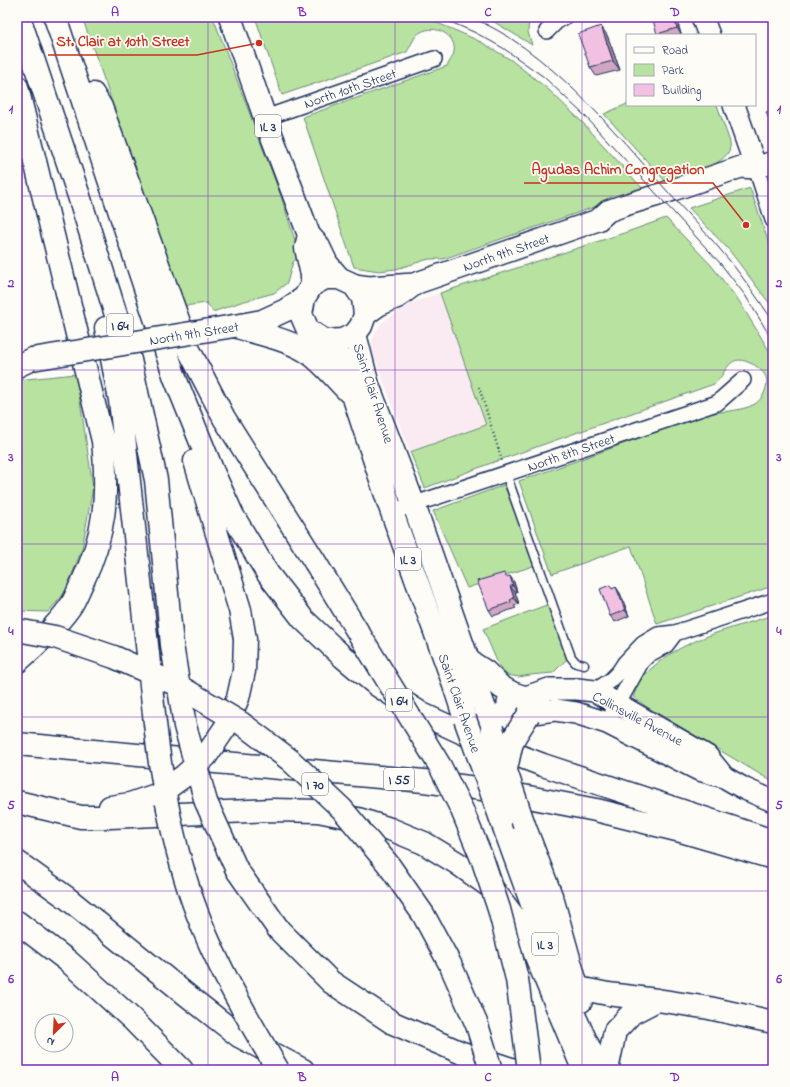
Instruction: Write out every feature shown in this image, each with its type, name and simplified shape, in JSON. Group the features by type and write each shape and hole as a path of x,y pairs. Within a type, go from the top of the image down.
{"main road":[{"name":"I 64","path":"19,17 80,196 130,360 156,480 172,645 185,726 206,802 237,870 279,930 331,982 393,1023 462,1053 517,1070"},
{"name":"I 64","path":"55,17 175,378 213,472 233,516 268,574 303,619 377,685 422,714 480,741 543,765 773,841"},
{"name":"IL 3","path":"230,17 265,118 309,234 318,245 327,264 346,281"},
{"path":"702,17 709,34"},
{"path":"65,48 101,107 189,350 224,418 315,562 440,766 468,825 483,861 499,909 517,979 529,1070"},
{"path":"17,49 104,315 120,400 148,654 155,732 166,806 185,878 203,927 225,977 278,1070"},
{"path":"17,87 103,441 106,472 105,509 98,542 89,570 71,606 45,637 17,662"},
{"path":"735,106 765,165"},
{"name":"North 9th Street","path":"346,281 369,288 414,284 598,220 608,211 622,206 741,167 765,165"},
{"name":"IL 3","path":"308,292 312,275 306,248 309,234"},
{"path":"325,278 346,281 363,298 365,315 361,326 355,334 342,340 316,336 301,314 308,292 325,278"},
{"name":"North 9th Street","path":"365,315 379,305 398,297 414,284"},
{"name":"North 9th Street","path":"22,361 262,321 286,310 308,292"},
{"name":"North 9th Street","path":"262,321 295,326 316,336"},
{"path":"234,326 287,343 309,353 323,365 354,398"},
{"name":"Saint Clair Avenue","path":"355,334 368,386 414,505 469,661 486,721 506,769 524,825 553,901 578,988 597,1069"},
{"name":"Saint Clair Avenue","path":"316,336 336,352 347,373 391,512 452,679 486,721"},
{"path":"53,810 105,808 130,804 159,794 184,776 206,756 225,728 238,698 244,670 245,639 240,610 180,413 175,378"},
{"name":"I 70","path":"17,630 55,637 114,657 175,684 241,723 290,760 342,809 388,864 423,914 450,964 477,1025 490,1070"},
{"path":"469,661 486,672 501,688 512,693 527,705 511,746 506,769"},
{"name":"Collinsville Avenue","path":"486,721 512,719 548,689 577,689 595,691 707,756 724,776"},
{"name":"Collinsville Avenue","path":"527,705 576,712 607,723 699,770 724,776 746,789 773,801"},
{"name":"Saint Clair Avenue","path":"486,721 478,752 556,976 597,1069"},
{"name":"I 55","path":"17,744 424,781 497,791 596,810 681,831 773,858"},
{"path":"17,802 81,817 273,810 318,811 358,819 390,828 424,843 457,863 492,888 514,917 530,942 581,1064 597,1069 615,1031 632,1013 657,1000"},
{"path":"17,862 67,898 239,1036 303,1070"},
{"path":"17,922 68,960 132,1019 182,1070"},
{"path":"556,976 578,988 608,994 709,1008 773,1022"}],"street":[{"path":"547,31 557,21 564,17"},
{"name":"North 10th Street","path":"265,118 434,59"},
{"path":"765,165 773,220"},
{"name":"North 8th Street","path":"391,512 717,402 743,380"},
{"path":"595,691 610,681 619,672 624,663 643,644 658,635 675,633 773,602"},
{"path":"607,723 640,662 649,654 666,645 675,633"}],"lane":[{"path":"506,474 571,657 576,663 584,665"}],"path":[{"path":"479,387 506,474"}],"shaded area":[{"path":"440,293 486,425 410,452 372,350 372,341 378,328 385,320 395,314 403,306"}],"green space":[{"path":"82,17 213,17 281,196 300,256 293,262 287,283 274,293 241,302 213,312 207,303 184,306"},
{"path":"255,17 423,17 459,32 481,42 511,60 549,90 583,123 644,190 443,259 429,259 396,269 379,271 354,267 303,117 447,66 452,58 454,46 449,36 444,33 438,30 427,30 416,36 407,52 282,95"},
{"path":"486,17 495,17 500,20 512,17 529,17 528,32 532,45"},
{"path":"626,104 626,106 717,106 730,142 729,150 724,157 706,169 666,182 604,114"},
{"path":"750,188 773,255 773,308 729,250 689,208"},
{"path":"666,218 711,265 739,301 773,357 773,586 657,624 631,546 552,574 519,481 694,417 749,407 758,402 763,396 767,384 766,377 757,367 742,360 736,360 728,366 714,384 425,488 410,452 486,425 440,293"},
{"path":"76,374 93,487 82,549 65,593 48,612 17,611 17,380"},
{"path":"504,485 536,565 467,588 433,511"},
{"path":"549,604 567,659 553,673 519,677 507,675 499,666 483,629"},
{"path":"773,615 773,782 647,707 633,697 642,678 655,665 670,654 703,638"}],"building":[{"path":"652,17 674,17 677,28 657,34"},
{"path":"601,26 613,61 590,67 578,34"},
{"path":"773,109 773,126 772,127 766,112"},
{"path":"504,573 506,577 510,576 513,586 510,586 514,598 510,600 511,602 489,610 477,581"},
{"path":"610,585 612,589 616,587 625,610 610,616 600,589"}],"tram line":[{"path":"439,17 476,33 503,48 544,77 585,116 720,263 745,295 773,341"},
{"path":"470,17 498,31 526,49 578,93 722,251 773,321"}],"place":[{"name":"St. Clair at 10th Street","path":"259,43"},
{"name":"Agudas Achim Congregation","path":"746,225"}]}
